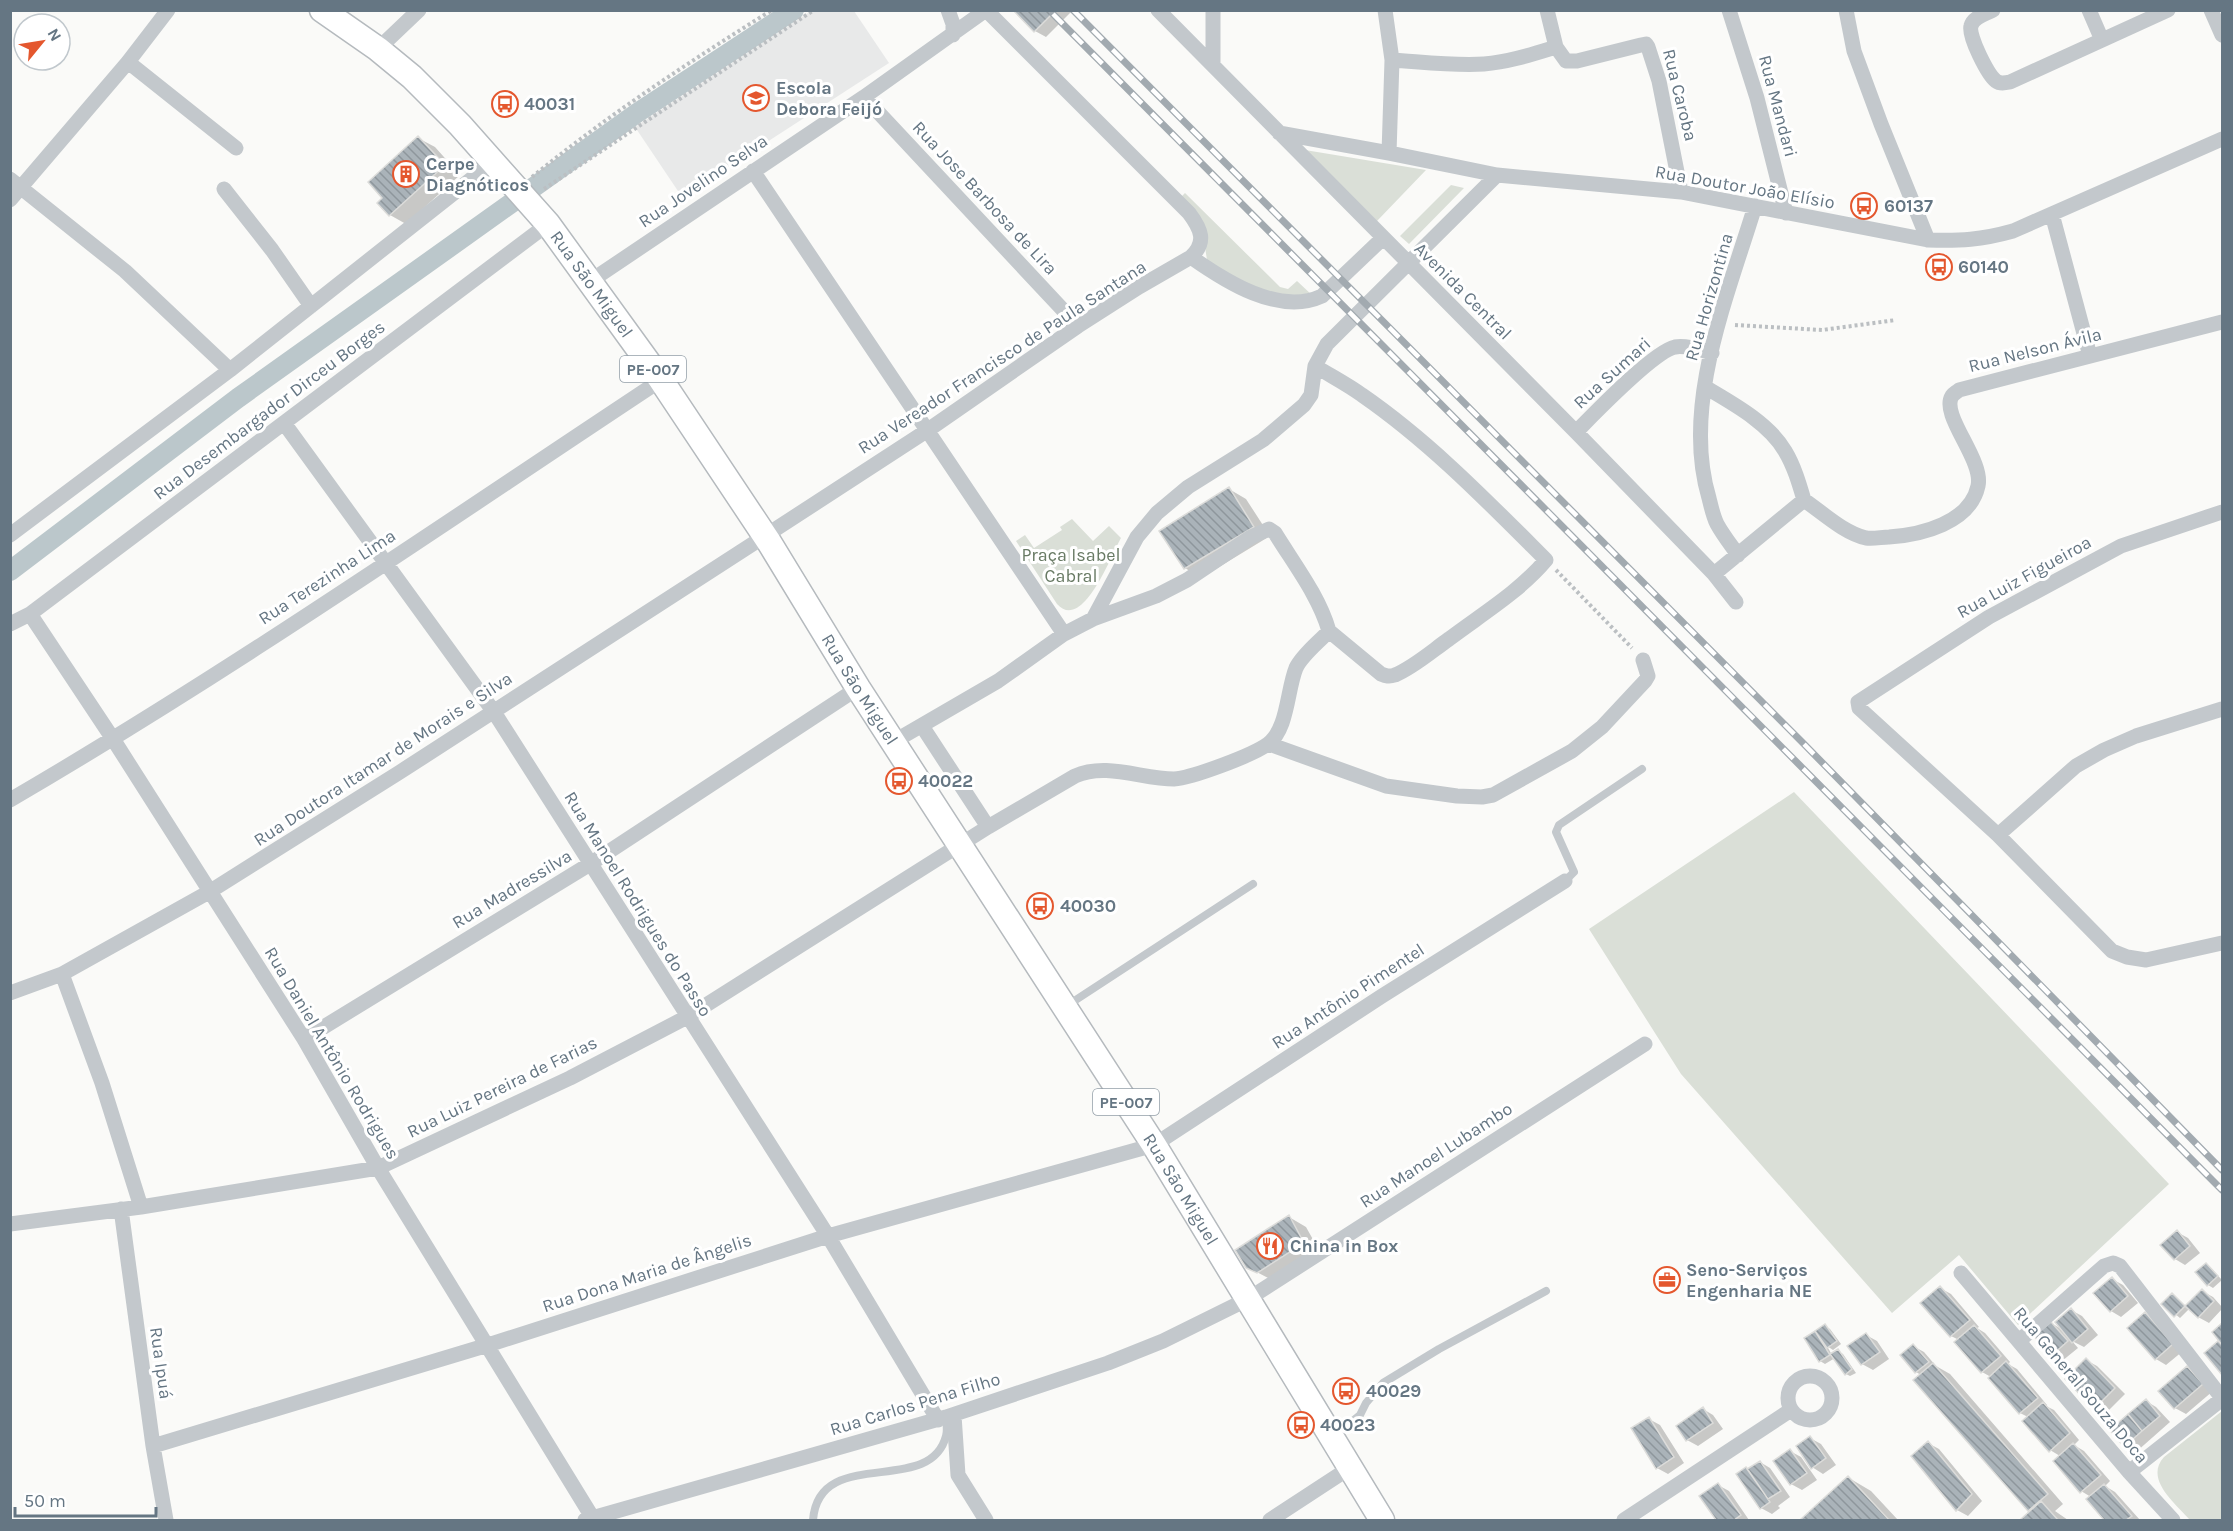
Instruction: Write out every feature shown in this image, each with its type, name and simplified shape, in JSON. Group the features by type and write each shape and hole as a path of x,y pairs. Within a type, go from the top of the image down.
{"main road":[{"name":"Rua São Miguel","path":"322,10 378,49 412,77 493,162 548,224 661,380 765,536 892,742 1154,1145 1382,1521"}],"street":[{"path":"10,200 16,183 128,62 168,10"},
{"path":"378,49 419,10"},
{"path":"948,10 953,24 952,35"},
{"name":"Rua Jovelino Selva","path":"589,282 864,97 986,10 1189,213 1197,224 1201,243 1191,257"},
{"name":"Avenida Central","path":"1158,10 1576,432 1714,574 1736,602"},
{"path":"1213,10 1213,65"},
{"path":"1385,10 1392,60 1389,153"},
{"path":"1392,60 1458,65 1486,64 1558,50 1547,10"},
{"name":"Rua Mandari","path":"1729,10 1757,98 1786,213"},
{"path":"1846,10 1854,51 1928,240"},
{"path":"1993,10 1975,19 1971,25 1971,32 1987,71 2002,84 2168,10"},
{"path":"2089,10 2102,40"},
{"path":"2211,10 2223,34"},
{"name":"Rua Caroba","path":"1558,50 1566,61 1571,62 1646,44 1659,81 1681,192"},
{"path":"128,62 236,148"},
{"name":"Rua Jose Barbosa de Lira","path":"864,97 1078,326"},
{"name":"Rua Doutor João Elísio","path":"1279,134 1497,175 1681,192 1928,240 1983,239 2013,231 2223,139"},
{"path":"10,535 231,370 493,162"},
{"path":"753,171 1064,634"},
{"path":"1093,619 1137,537 1157,513 1188,487 1263,440 1295,414 1311,395 1315,366 1327,344 1341,327 1497,175"},
{"path":"16,183 125,271 231,370"},
{"path":"224,189 272,250 311,306"},
{"name":"Rua Horizontina","path":"1755,206 1719,325 1705,387 1736,405 1762,426 1784,449 1794,468 1804,500"},
{"path":"2052,214 2090,356"},
{"name":"Rua Desembargador Dirceu Borges","path":"10,624 30,614 548,224"},
{"path":"1191,257 1239,288 1267,298 1310,302 1322,296 1383,238"},
{"name":"Rua Vereador Francisco de Paula Santana","path":"765,536 927,430 1078,326 1191,257"},
{"name":"Rua Nelson Ávila","path":"1804,500 1854,534 1868,538 1905,536 1932,530 1967,508 1978,488 1979,477 1974,459 1950,405 1952,396 1959,390 2223,322"},
{"name":"Rua Sumari","path":"1576,432 1608,398 1665,351 1676,347 1712,353"},
{"path":"892,742 998,681 1064,634 1093,619 1156,596 1187,580 1260,532 1269,529 1275,533 1314,596 1326,618 1329,631 1387,677 1414,664 1536,573 1546,560 1479,494 1421,441 1362,395 1315,366"},
{"name":"Rua Terezinha Lima","path":"10,800 113,739 661,380"},
{"path":"1705,387 1700,425 1700,454 1706,486 1717,524 1738,555"},
{"name":"Rua Manoel Rodrigues do Passo","path":"284,423 494,712 687,1017 946,1417 958,1475 986,1521"},
{"path":"1714,574 1804,500"},
{"name":"Rua Luiz Figueiroa","path":"1998,836 1859,708 1858,702 1989,617 2121,546 2223,512"},
{"name":"Rua Doutora Itamar de Morais e Silva","path":"10,993 62,974 209,892 494,712 765,536"},
{"name":"Rua Daniel Antônio Rodrigues","path":"30,614 113,739 304,1039 378,1168 488,1345 591,1520"},
{"path":"1329,631 1297,665 1286,710 1277,733 1269,744 1386,786 1457,796 1493,795 1572,751 1602,727 1648,676 1643,660"},
{"name":"Rua Madressilva","path":"304,1039 590,864 858,688"},
{"path":"2223,709 2136,736 2104,750 2076,766 1998,836 2112,951 2127,957 2146,960 2223,943"},
{"name":"Rua São Miguel","path":"922,726 988,827"},
{"name":"Rua Luiz Pereira de Farias","path":"10,1224 141,1207 378,1168 570,1078 687,1017 988,827 1086,771 1175,779 1210,770 1269,744"},
{"name":"Rua Antônio Pimentel","path":"1154,1145 1382,996 1565,881"},
{"path":"62,974 102,1083 141,1207"},
{"name":"Rua Manoel Lubambo","path":"1248,1299 1645,1044"},
{"name":"Rua Dona Maria de Ângelis","path":"153,1446 488,1345 828,1236 1154,1145"},
{"name":"Rua Ipuá","path":"121,1209 153,1446 166,1521"},
{"path":"2019,1341 2104,1266 2113,1263 2120,1266 2223,1399 2128,1472"},
{"name":"Rua General Souza Doca","path":"1961,1273 2128,1472 2173,1521"},
{"name":"Rua Carlos Pena Filho","path":"591,1520 946,1417 1108,1363 1163,1341 1248,1299"},
{"path":"1624,1521 1791,1410"},
{"path":"1270,1521 1351,1467"}],"lane":[{"path":"1565,881 1574,872 1556,832 1559,825 1642,769"},
{"path":"1065,1008 1253,884"},
{"path":"1333,1437 1360,1415 1366,1403 1383,1383 1439,1349 1546,1291"},
{"path":"813,1521 814,1507 826,1488 843,1479 925,1464 940,1449 946,1436 946,1417"}],"path":[{"path":"523,196 558,156 668,75 772,10"},
{"path":"523,196 814,10"},
{"path":"1719,325 1822,330 1896,320"},
{"path":"1546,560 1643,660"}],"shaded area":[{"name":"Escola Debora Feijó","path":"811,11 854,11 889,63 682,197 635,127"}],"green space":[{"path":"1305,150 1426,170 1377,221"},
{"path":"1451,185 1464,188 1409,244 1400,236"},
{"path":"1185,193 1280,287 1288,289 1297,281 1313,296 1276,304 1207,260 1205,247 1180,198"},
{"name":"Praça Isabel Cabral","path":"1072,519 1093,541 1109,526 1121,538 1104,573 1086,600 1077,608 1067,610 1057,604 1016,541 1025,535 1034,548 1062,530 1060,527"},
{"path":"1794,792 2169,1184 2018,1325 1959,1255 1892,1313 1681,1074 1589,929"},
{"path":"2222,1411 2222,1520 2190,1520 2159,1482 2159,1465 2164,1457"}],"building":[{"path":"1013,10 1056,10 1034,32"},
{"name":"Cerpe Diagnóticos","path":"418,136 445,165 389,216 377,203 382,198 368,182"},
{"path":"1229,487 1254,527 1184,569 1159,531"},
{"name":"China in Box","path":"1289,1215 1304,1243 1257,1273 1246,1268 1235,1250"},
{"path":"2177,1230 2190,1246 2174,1260 2160,1245"},
{"path":"2206,1263 2218,1276 2207,1286 2195,1272"},
{"path":"2112,1277 2128,1296 2110,1312 2093,1293"},
{"path":"1940,1286 1970,1320 1950,1337 1920,1303"},
{"path":"2202,1289 2214,1301 2198,1318 2185,1306"},
{"path":"2172,1293 2185,1306 2174,1317 2161,1304"},
{"path":"2071,1308 2088,1329 2072,1343 2055,1322"},
{"path":"2145,1312 2173,1344 2155,1360 2127,1328"},
{"path":"2051,1322 2068,1341 2051,1356 2034,1336"},
{"path":"2222,1323 2222,1345 2212,1332"},
{"path":"1825,1324 1837,1341 1827,1348 1815,1331"},
{"path":"1974,1325 2001,1356 1981,1373 1954,1342"},
{"path":"1815,1331 1830,1355 1819,1362 1804,1338"},
{"path":"1866,1333 1880,1352 1861,1365 1847,1346"},
{"path":"2218,1341 2222,1345 2222,1375 2204,1353"},
{"path":"1913,1344 1929,1362 1915,1373 1900,1355"},
{"path":"1838,1349 1852,1369 1845,1375 1830,1354"},
{"path":"2086,1358 2115,1388 2094,1409 2065,1379"},
{"path":"2006,1361 2038,1398 2019,1414 1988,1378"},
{"path":"1933,1363 2048,1494 2028,1511 1913,1380"},
{"path":"2187,1366 2203,1384 2174,1409 2158,1391"},
{"path":"2146,1399 2160,1416 2142,1431 2128,1414"},
{"path":"2043,1402 2070,1433 2049,1452 2022,1421"},
{"path":"1703,1407 1713,1423 1686,1441 1676,1426"},
{"path":"2128,1414 2142,1431 2124,1447 2110,1430"},
{"path":"1649,1417 1674,1457 1656,1469 1631,1428"},
{"path":"1810,1436 1826,1458 1811,1469 1796,1446"},
{"path":"1928,1441 1972,1494 1956,1511 1911,1456"},
{"path":"2073,1443 2101,1475 2080,1493 2053,1461"},
{"path":"1790,1449 1807,1473 1790,1485 1773,1461"},
{"path":"1760,1461 1781,1491 1768,1499 1747,1469"},
{"path":"1746,1467 1770,1502 1760,1509 1736,1474"},
{"path":"1848,1476 1889,1520 1800,1520"},
{"path":"1718,1483 1741,1515 1734,1520 1716,1520 1699,1496"},
{"path":"2104,1484 2132,1516 2126,1520 2104,1520 2086,1499"},
{"path":"2041,1501 2058,1520 2020,1520"}],"waterway":[{"path":"10,571 238,398 637,113 794,10"}],"railway":[{"path":"1073,10 1803,743 2222,1170"},
{"path":"1053,14 2222,1190"}],"place":[{"name":"Escola Debora Feijó","path":"756,98"},
{"name":"40031","path":"505,104"},
{"name":"Cerpe Diagnóticos","path":"406,174"},
{"name":"60137","path":"1864,206"},
{"name":"60140","path":"1939,267"},
{"name":"40022","path":"899,781"},
{"name":"40030","path":"1040,906"},
{"name":"China in Box","path":"1270,1246"},
{"name":"Seno-Serviços Engenharia NE","path":"1667,1280"},
{"name":"40029","path":"1346,1391"},
{"name":"40023","path":"1301,1425"}]}
